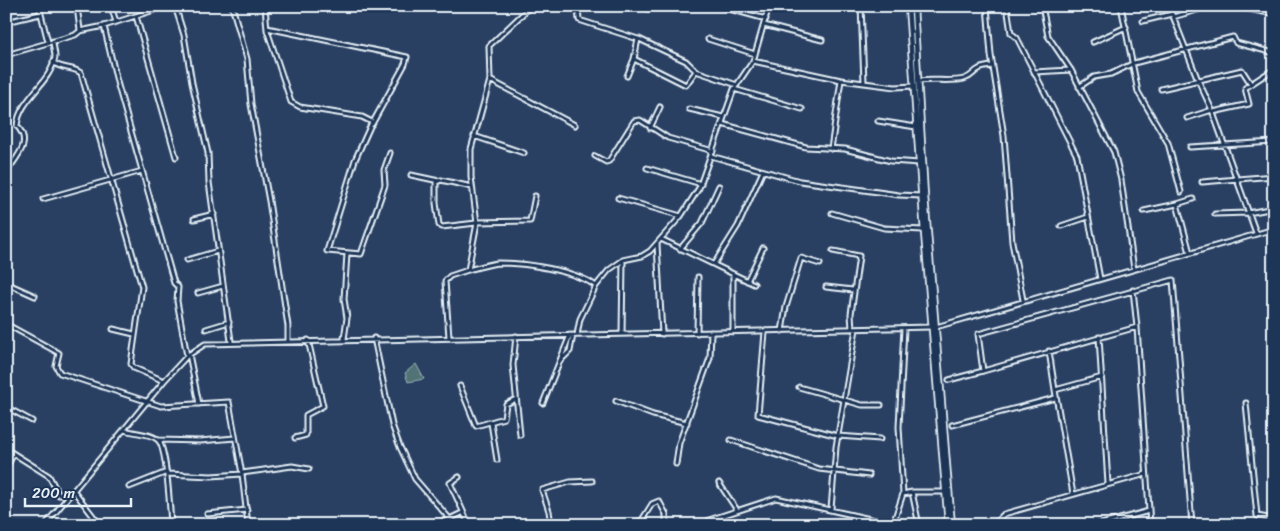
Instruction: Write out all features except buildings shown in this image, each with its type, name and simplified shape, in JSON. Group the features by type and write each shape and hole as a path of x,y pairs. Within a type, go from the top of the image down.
{"main road":[{"path":"908,6 948,525"},
{"path":"914,6 924,230 952,525"}],"street":[{"path":"6,173 19,155 24,140 23,132 17,126 20,115 55,57 40,14 40,6"},
{"path":"77,6 80,30"},
{"path":"111,6 116,22"},
{"path":"149,6 150,11"},
{"path":"6,55 75,35 80,30 104,26 167,6"},
{"path":"174,6 184,35 192,84 208,153 218,251 231,341"},
{"path":"232,6 247,59 251,104 274,229 288,326 288,340"},
{"path":"265,6 267,28 286,84 289,99 293,104 362,117 371,120 372,124"},
{"path":"468,270 477,222 472,187 471,149 490,80 489,46 531,6"},
{"path":"578,6 579,20 638,39 686,61 696,71 737,85"},
{"path":"648,9 663,6"},
{"path":"543,404 561,360 570,351 573,335 596,286 609,270 623,260 642,256 657,243 681,216 700,184 734,89 753,61 769,6"},
{"path":"861,6 864,82"},
{"path":"987,6 992,66 1004,136 1012,242 1023,300"},
{"path":"1006,6 1011,33 1017,38 1078,156 1100,280"},
{"path":"1042,6 1048,36 1070,70 1114,152 1134,269"},
{"path":"1121,6 1134,63 1138,92 1168,142 1182,192"},
{"path":"1169,6 1198,80 1213,111 1256,233"},
{"path":"1143,21 1211,6"},
{"path":"1233,6 1274,14"},
{"path":"722,7 766,19"},
{"path":"6,22 40,14"},
{"path":"136,16 176,157"},
{"path":"764,25 822,40"},
{"path":"104,26 116,82 174,283 178,286 177,301 199,404"},
{"path":"1093,42 1126,27"},
{"path":"267,28 406,57 405,64 372,124 355,160 326,248 328,252 361,254 385,185 384,170 390,153"},
{"path":"1079,87 1094,77 1112,74 1134,63 1233,36 1236,43 1274,53"},
{"path":"627,76 634,59 638,39"},
{"path":"708,39 755,54"},
{"path":"634,59 686,85 696,71"},
{"path":"753,61 841,80 899,87 914,86"},
{"path":"53,62 57,67 76,69 81,73 142,287 134,334 132,366 164,381"},
{"path":"918,81 965,78 976,69 992,66"},
{"path":"1187,118 1249,104 1245,88 1274,69"},
{"path":"1034,72 1070,70"},
{"path":"1161,89 1242,70 1251,84"},
{"path":"490,80 575,125"},
{"path":"830,149 841,80"},
{"path":"734,89 802,109"},
{"path":"650,128 660,107"},
{"path":"689,109 723,117"},
{"path":"595,156 606,162 609,161 634,121 640,120 668,138 713,151"},
{"path":"878,121 916,126"},
{"path":"722,124 796,145 845,149 891,161 919,163"},
{"path":"474,136 524,153"},
{"path":"1190,148 1224,144 1274,142"},
{"path":"711,156 800,181 892,194 923,196"},
{"path":"647,168 700,184"},
{"path":"43,200 142,171"},
{"path":"714,264 738,226 763,171"},
{"path":"411,175 472,187"},
{"path":"1202,182 1274,176"},
{"path":"439,180 435,184 439,225 442,227 477,222 530,220 535,196"},
{"path":"680,249 702,223 719,186"},
{"path":"618,198 681,216"},
{"path":"1144,211 1193,199"},
{"path":"1177,204 1190,252"},
{"path":"1215,214 1248,213 1274,208"},
{"path":"832,213 884,228 924,230"},
{"path":"194,219 214,214"},
{"path":"1061,226 1088,217"},
{"path":"45,525 164,381 188,355 205,344 231,341 765,332 933,327 1274,229"},
{"path":"661,239 754,284"},
{"path":"657,243 662,334"},
{"path":"747,281 763,248"},
{"path":"187,260 218,251"},
{"path":"831,509 838,436 845,401 854,329 854,290 859,256 833,251"},
{"path":"344,339 347,318 344,299 347,254"},
{"path":"782,331 786,307 801,258 820,264"},
{"path":"622,334 623,260"},
{"path":"449,337 445,281 450,276 496,263 530,265 576,274 596,286"},
{"path":"733,274 733,332"},
{"path":"697,333 698,277"},
{"path":"983,371 978,334 981,332 1174,280 1192,525"},
{"path":"6,283 34,296"},
{"path":"198,293 224,286"},
{"path":"826,287 854,290"},
{"path":"1133,290 1150,525"},
{"path":"206,329 229,322"},
{"path":"6,324 59,353 56,366 60,373 161,406 229,402 242,474 248,525"},
{"path":"949,380 1137,327"},
{"path":"709,520 776,498 893,524 903,494 899,427 904,328"},
{"path":"113,329 134,334"},
{"path":"676,464 679,443 708,366 711,332"},
{"path":"765,332 757,414 838,436 880,439"},
{"path":"516,336 513,364 520,435"},
{"path":"1099,337 1108,484"},
{"path":"374,338 392,425 400,447 415,479 428,492 447,519 454,525"},
{"path":"295,438 306,435 305,417 322,408 323,405 308,340"},
{"path":"1049,351 1055,398 1073,494"},
{"path":"1055,390 1102,377"},
{"path":"460,386 476,426 504,418 506,404 516,400"},
{"path":"799,387 862,405 881,405"},
{"path":"952,425 1055,398"},
{"path":"616,401 653,415 687,423"},
{"path":"1246,403 1257,516 1274,519"},
{"path":"6,407 32,421"},
{"path":"491,423 497,460"},
{"path":"124,430 158,440 200,442 236,438"},
{"path":"158,440 167,473 171,525"},
{"path":"731,440 834,473 869,475"},
{"path":"6,449 49,476 59,495 71,494"},
{"path":"6,468 12,459 11,452"},
{"path":"129,487 167,473 212,476 242,474 292,466 309,469"},
{"path":"998,525 998,520 1004,514 1146,474"},
{"path":"459,477 450,483 462,513 467,520"},
{"path":"551,525 549,511 542,490 570,482 592,481"},
{"path":"719,483 737,510"},
{"path":"74,491 100,525"},
{"path":"903,494 912,492 945,492"},
{"path":"912,492 919,525"},
{"path":"631,525 642,520 652,504 659,501 666,514 666,525"},
{"path":"206,514 247,510"},
{"path":"1098,525 1149,511"},
{"path":"436,525 462,513"}],"green space":[{"path":"416,364 424,379 408,382 405,373"}],"waterway":[{"path":"240,449 243,470"},
{"path":"244,474 251,525"}]}
